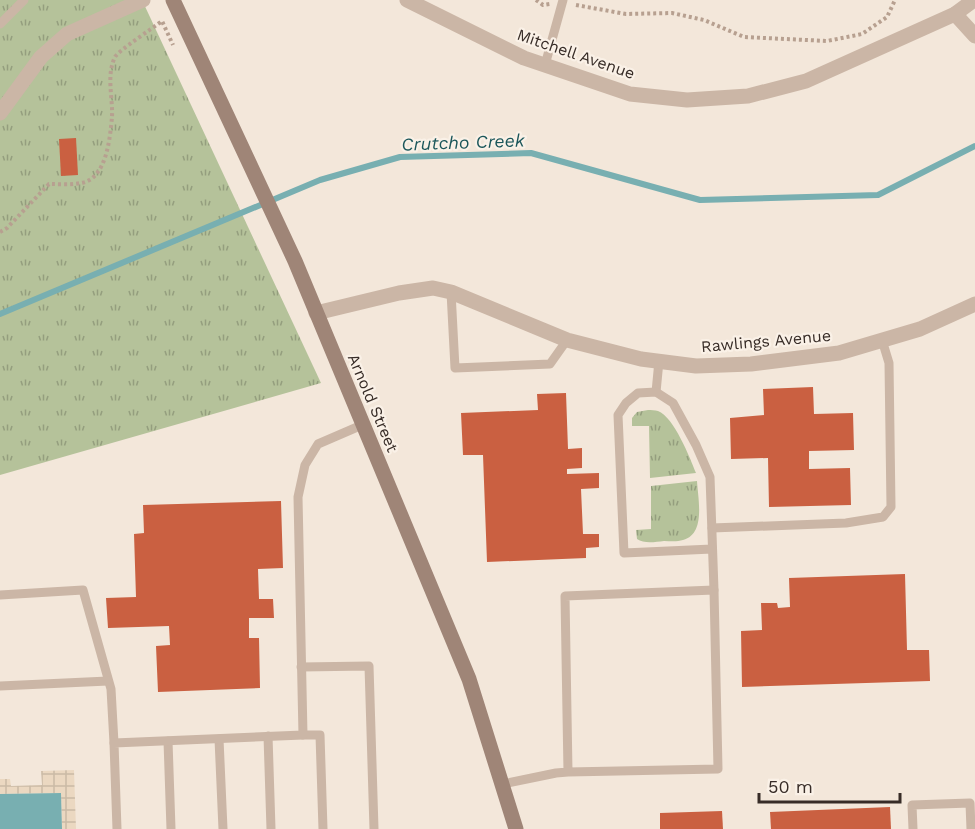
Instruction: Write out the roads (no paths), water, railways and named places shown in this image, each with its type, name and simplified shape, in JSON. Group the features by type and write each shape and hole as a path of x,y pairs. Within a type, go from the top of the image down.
{"main road":[{"name":"Arnold Street","path":"173,0 295,261 469,679 516,829"}],"street":[{"path":"0,112 41,57 66,34 143,0"},
{"name":"Mitchell Avenue","path":"407,0 524,58 630,94 687,100 748,96 806,81 955,14 974,0"},
{"path":"955,14 975,36"},
{"name":"Rawlings Avenue","path":"316,313 399,293 433,288 452,292 567,340 641,359 696,366 751,364 839,353 920,329 975,304"}],"lane":[{"path":"0,24 24,0"},
{"path":"545,65 563,2"},
{"path":"452,292 455,368 550,364 567,340"},
{"path":"712,528 846,523 883,517 891,507 889,363 882,340"},
{"path":"656,392 659,361"},
{"path":"503,784 556,772 718,769 714,590 710,477 673,403 656,392 638,393 626,403 618,415 624,553 712,549"},
{"path":"303,735 298,497 305,465 318,444 362,425"},
{"path":"0,594 83,590 111,689 117,829"},
{"path":"568,772 565,596 714,590"},
{"path":"301,668 369,666 374,829"},
{"path":"0,686 108,681"},
{"path":"114,743 320,735 323,829"},
{"path":"268,736 271,829"},
{"path":"219,739 223,829"},
{"path":"168,741 171,829"},
{"path":"913,829 912,805 970,803 971,829"}],"water":[{"path":"61,793 62,829 0,829 0,794"}],"waterway":[{"name":"Crutcho Creek","path":"0,314 320,180 400,157 531,153 700,200 878,195 975,146"}]}
